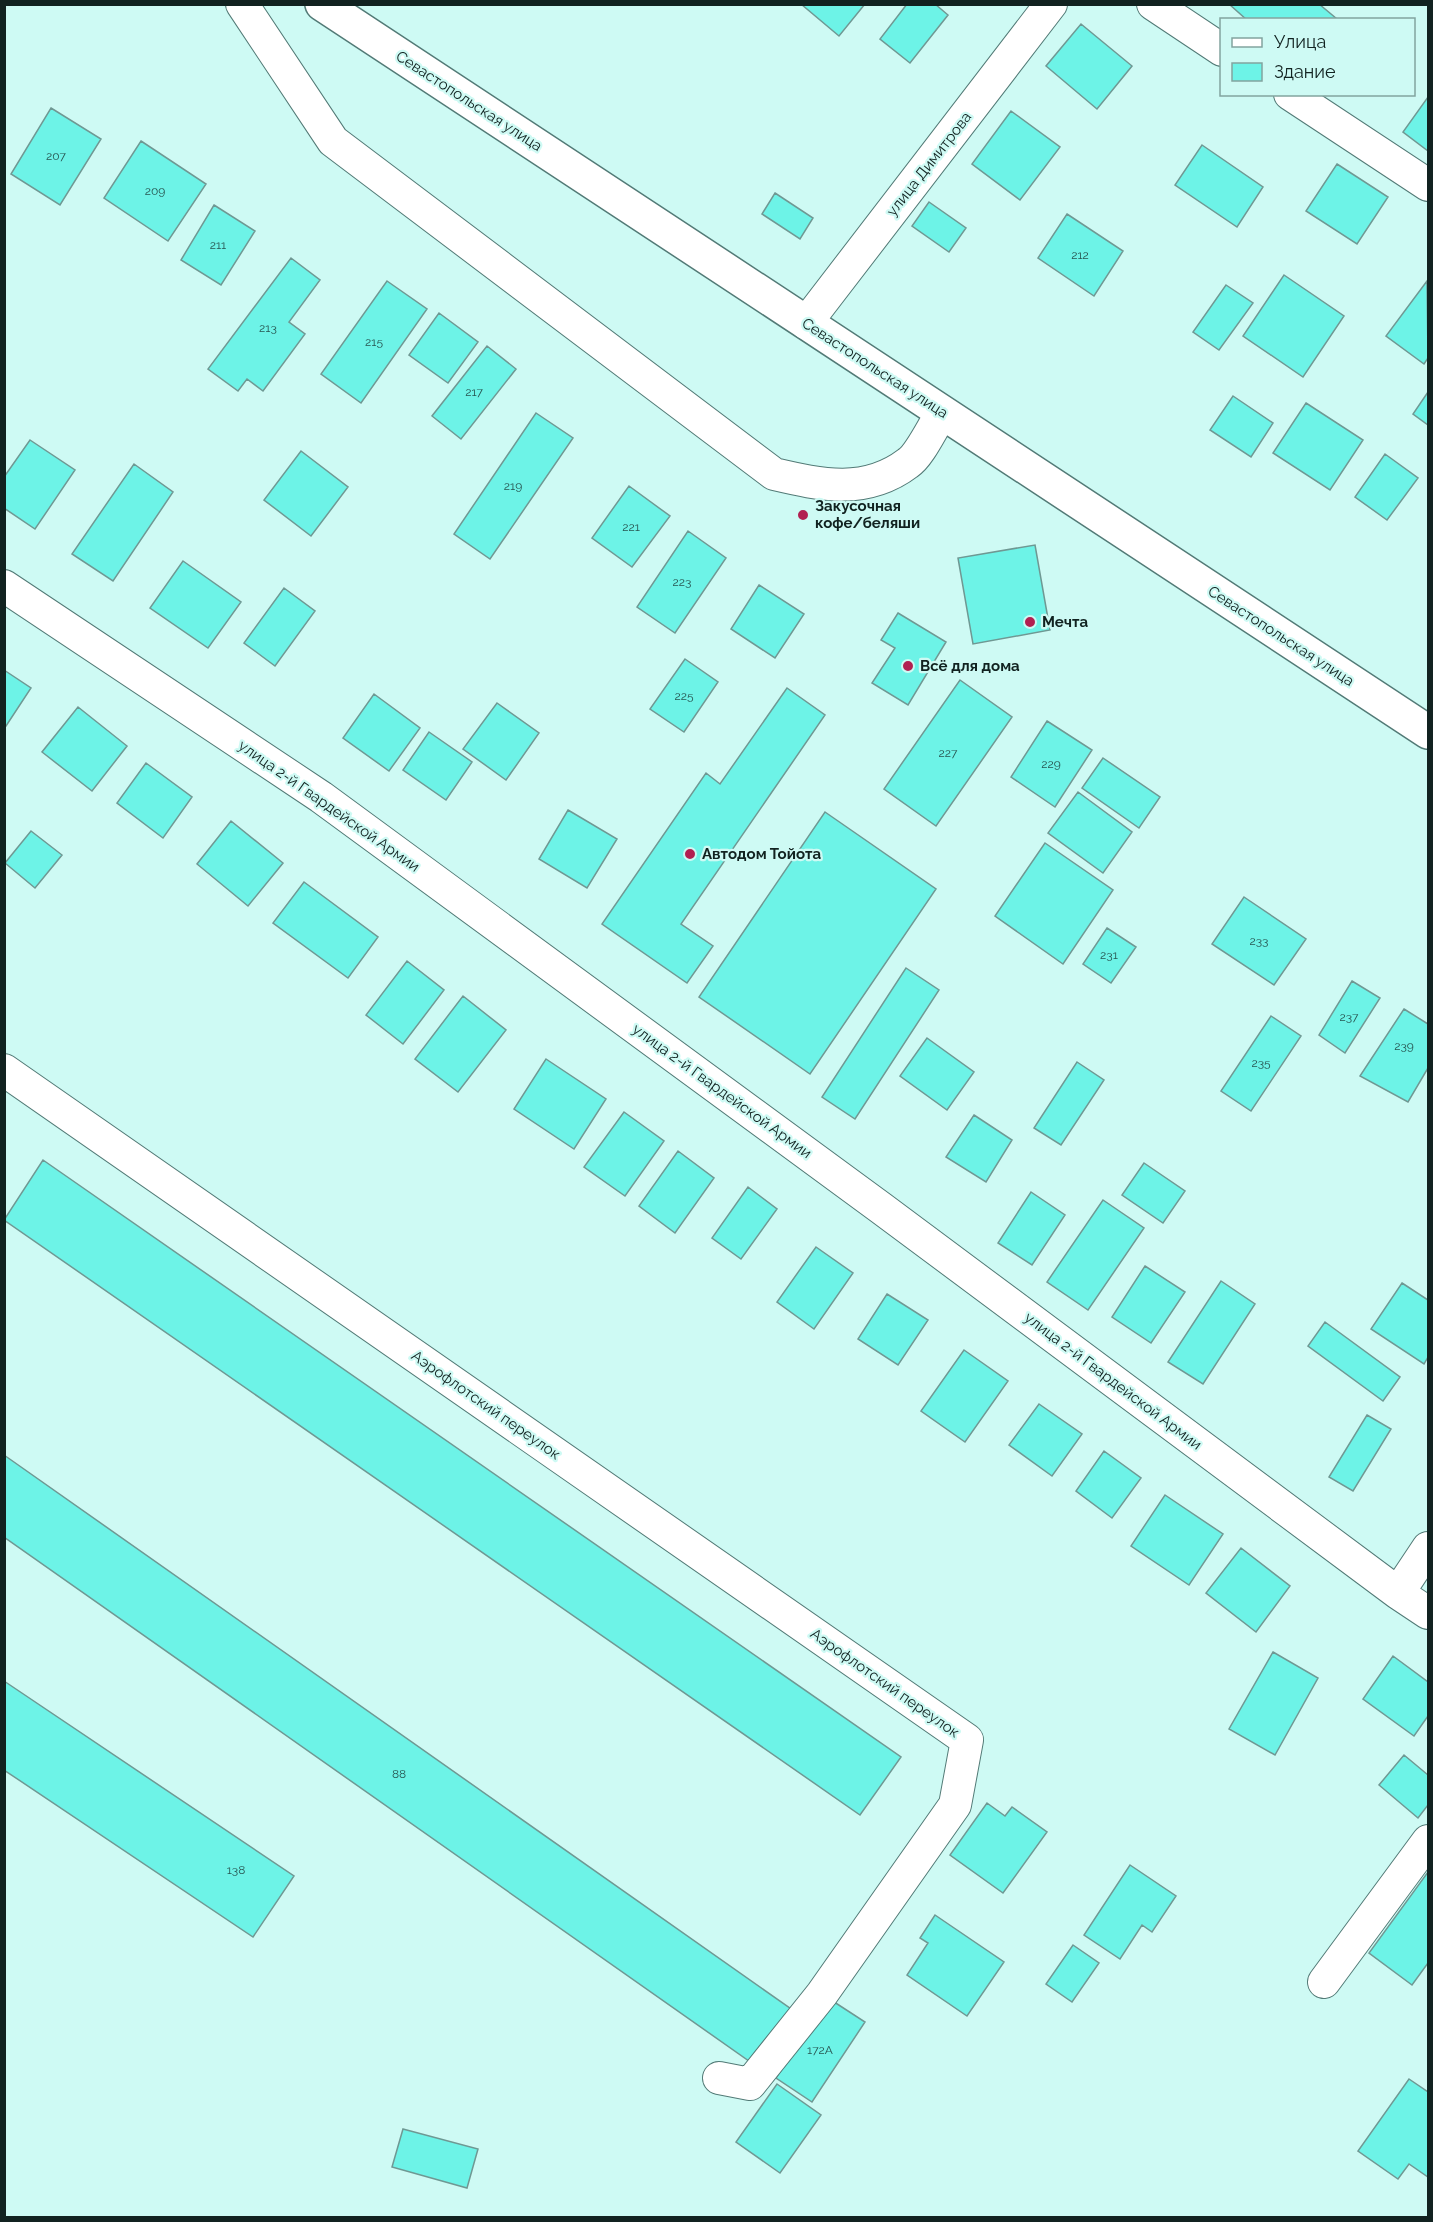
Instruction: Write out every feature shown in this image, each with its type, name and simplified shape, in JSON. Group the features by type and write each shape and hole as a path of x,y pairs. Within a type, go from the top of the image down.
{"main road":[{"name":"Севастопольская улица","path":"322,4 1428,732"}],"street":[{"path":"242,4 333,141 774,474 824,486 873,483 910,462 942,413"},
{"name":"улица Димитрова","path":"806,323 1052,4"},
{"path":"1153,4 1220,49"},
{"path":"1293,96 1428,185"},
{"name":"улица 2-й Гвардейской Армии","path":"4,586 321,797 1428,1613"},
{"name":"Аэрофлотский переулок","path":"4,1070 967,1740 955,1805 822,1994 750,2084 719,2078"},
{"path":"1398,1593 1428,1548"},
{"path":"1324,1982 1428,1841"}],"building":[{"path":"801,4 865,4 839,36"},
{"path":"907,4 935,4 948,15 910,63 880,39"},
{"path":"1229,4 1319,4 1336,18 1245,18"},
{"path":"1081,24 1132,66 1097,109 1046,66"},
{"path":"1428,97 1428,151 1403,132"},
{"path":"51,108 101,139 60,205 11,174"},
{"path":"1011,111 1060,147 1020,200 972,164"},
{"path":"141,141 206,184 168,241 104,198"},
{"path":"1202,145 1263,187 1237,227 1175,185"},
{"path":"1337,164 1388,197 1357,244 1306,211"},
{"path":"775,193 813,218 800,239 762,214"},
{"path":"929,202 966,228 949,252 912,226"},
{"path":"214,205 255,231 221,285 181,260"},
{"path":"1067,214 1123,251 1094,296 1038,258"},
{"path":"291,258 320,280 289,322 305,334 263,391 247,379 238,391 208,369"},
{"path":"1284,275 1344,316 1303,377 1243,336"},
{"path":"387,281 427,309 361,403 321,374"},
{"path":"1427,281 1428,358 1424,364 1386,336"},
{"path":"1226,285 1253,303 1219,350 1193,332"},
{"path":"439,313 478,342 448,383 409,355"},
{"path":"487,346 516,369 461,439 432,416"},
{"path":"1428,392 1428,425 1413,414"},
{"path":"1233,396 1273,423 1251,457 1210,430"},
{"path":"1306,403 1363,440 1330,490 1273,453"},
{"path":"536,413 573,438 490,559 454,534"},
{"path":"30,440 75,470 35,529 4,508 4,477"},
{"path":"301,451 348,487 311,536 264,500"},
{"path":"1385,454 1418,478 1387,520 1355,497"},
{"path":"134,464 173,492 113,581 72,554"},
{"path":"629,486 670,516 632,567 592,538"},
{"path":"688,531 726,558 675,633 637,607"},
{"path":"1035,545 1050,630 973,644 958,558"},
{"path":"183,561 241,602 208,648 150,608"},
{"path":"759,585 804,614 775,658 731,629"},
{"path":"284,588 315,611 275,666 244,643"},
{"name":"Всё для дома","path":"898,613 946,642 908,705 872,683 895,648 881,640"},
{"name":"Всё для дома","path":"898,613 946,642 908,705 872,683 895,648 881,640"},
{"path":"685,659 718,682 684,732 650,709"},
{"path":"4,670 31,688 6,726 4,725"},
{"path":"960,680 1012,717 936,826 884,789"},
{"name":"Автодом Тойота","path":"787,688 825,715 681,924 713,946 687,983 602,924 706,773 720,784"},
{"path":"374,694 420,728 389,771 343,738"},
{"path":"497,703 539,733 506,780 463,749"},
{"path":"78,707 127,746 92,791 42,752"},
{"path":"1047,721 1092,750 1055,807 1011,777"},
{"path":"429,732 472,762 446,800 403,770"},
{"path":"1103,758 1160,797 1139,828 1082,788"},
{"path":"146,763 192,797 163,838 117,803"},
{"path":"1078,792 1132,832 1103,873 1048,833"},
{"path":"568,810 617,839 587,888 539,859"},
{"path":"825,812 936,889 810,1074 699,997"},
{"path":"231,821 283,863 248,906 197,864"},
{"path":"31,831 62,855 35,888 5,863"},
{"path":"1045,843 1113,890 1063,964 995,916"},
{"path":"304,882 378,937 348,978 273,923"},
{"path":"1244,897 1306,939 1274,985 1212,944"},
{"path":"1107,928 1136,947 1111,983 1083,964"},
{"path":"407,961 444,990 403,1044 366,1015"},
{"path":"906,968 939,990 855,1119 822,1097"},
{"path":"1352,981 1380,998 1345,1053 1319,1035"},
{"path":"463,996 506,1030 458,1092 415,1059"},
{"path":"1404,1009 1428,1024 1428,1068 1408,1102 1360,1076"},
{"path":"1271,1016 1301,1036 1251,1111 1221,1091"},
{"path":"927,1038 974,1072 947,1110 900,1076"},
{"path":"546,1059 606,1099 574,1149 514,1109"},
{"path":"1077,1062 1104,1080 1061,1145 1034,1128"},
{"path":"624,1112 664,1141 625,1196 584,1167"},
{"path":"974,1115 1012,1140 986,1182 946,1157"},
{"path":"678,1151 714,1178 675,1233 639,1206"},
{"path":"43,1160 901,1757 860,1815 4,1220"},
{"path":"1144,1163 1185,1191 1163,1223 1122,1195"},
{"path":"748,1187 777,1209 741,1259 712,1238"},
{"path":"1031,1192 1065,1215 1032,1265 998,1243"},
{"path":"1103,1200 1144,1228 1088,1310 1047,1282"},
{"path":"816,1247 853,1273 814,1329 777,1302"},
{"path":"1145,1266 1185,1292 1151,1343 1112,1317"},
{"path":"1221,1281 1255,1304 1203,1384 1168,1362"},
{"path":"1402,1283 1428,1300 1428,1357 1424,1364 1371,1329"},
{"path":"887,1294 928,1320 898,1365 858,1339"},
{"path":"1325,1322 1400,1377 1383,1401 1308,1346"},
{"path":"964,1350 1008,1381 965,1442 921,1411"},
{"path":"1039,1404 1082,1434 1052,1476 1009,1445"},
{"path":"1367,1415 1391,1429 1353,1491 1329,1477"},
{"path":"1104,1451 1141,1478 1112,1518 1076,1491"},
{"path":"4,1455 794,2011 756,2066 4,1537"},
{"path":"1165,1495 1223,1534 1189,1585 1131,1546"},
{"path":"1241,1548 1290,1586 1256,1632 1206,1593"},
{"path":"1273,1652 1318,1678 1275,1755 1229,1729"},
{"path":"1393,1656 1428,1682 1428,1716 1414,1736 1363,1699"},
{"path":"4,1681 294,1876 253,1937 4,1770"},
{"path":"1404,1755 1428,1775 1428,1805 1418,1818 1379,1785"},
{"path":"987,1803 1005,1816 1012,1807 1047,1832 1003,1893 950,1855"},
{"path":"1130,1865 1176,1896 1152,1932 1142,1925 1120,1959 1084,1935"},
{"path":"1428,1872 1428,1963 1412,1985 1369,1953"},
{"path":"935,1915 1004,1962 967,2016 907,1975 928,1943 920,1938"},
{"path":"1073,1945 1099,1963 1072,2002 1046,1984"},
{"path":"828,1998 865,2022 812,2102 776,2078"},
{"path":"1409,2079 1428,2092 1428,2177 1409,2164 1398,2179 1358,2151"},
{"path":"777,2084 821,2115 780,2173 736,2142"},
{"path":"403,2129 478,2149 467,2188 392,2167"}],"place":[{"name":"Закусочная кофе/беляши","path":"803,515"},
{"name":"Мечта","path":"1030,622"},
{"name":"Всё для дома","path":"908,666"},
{"name":"Автодом Тойота","path":"690,854"}]}
